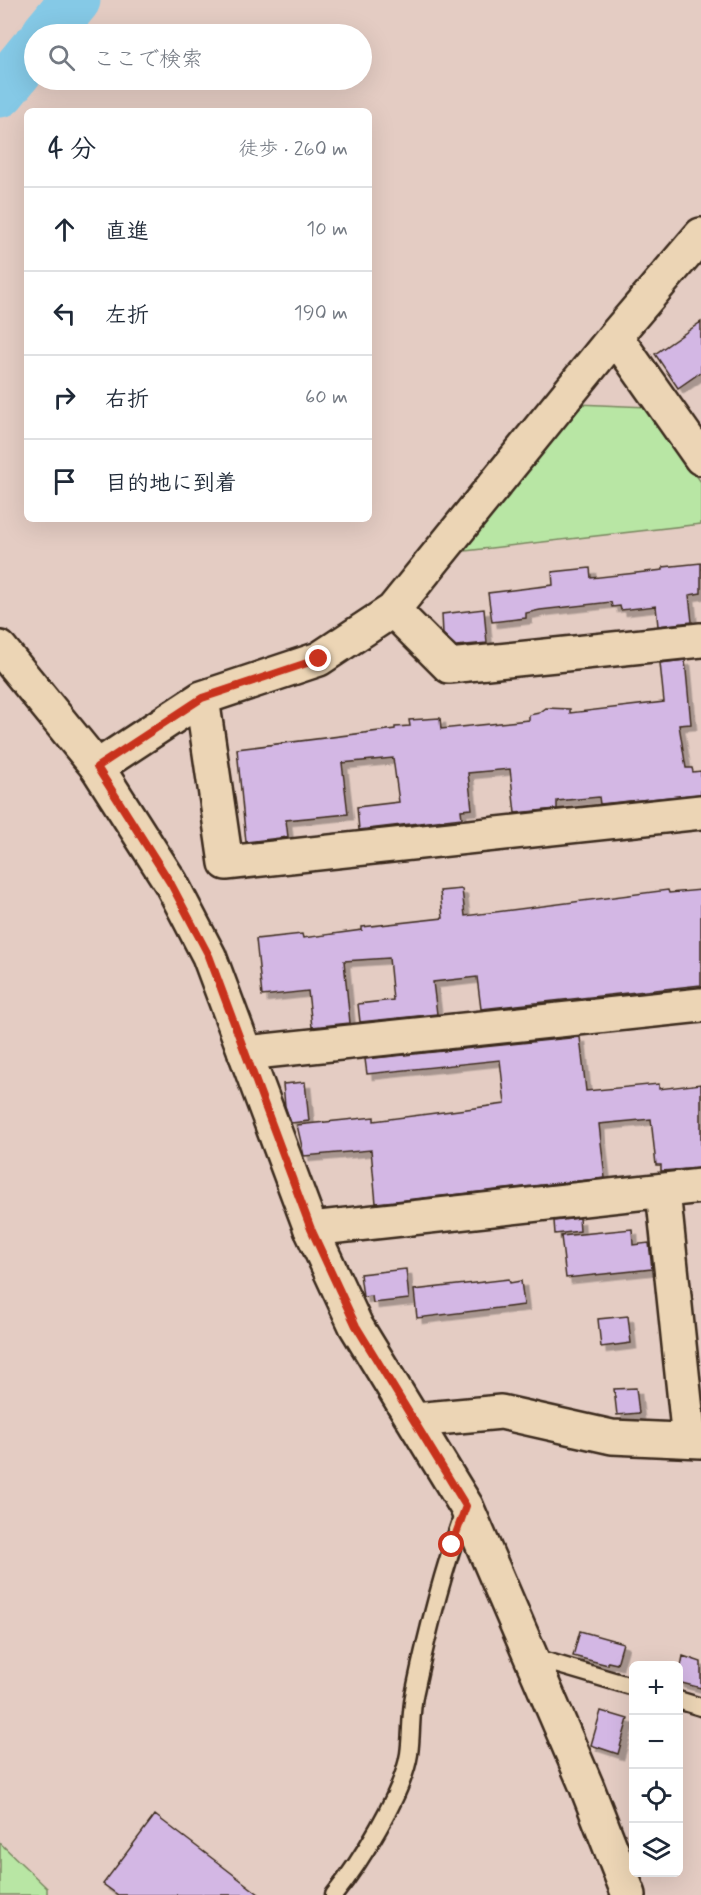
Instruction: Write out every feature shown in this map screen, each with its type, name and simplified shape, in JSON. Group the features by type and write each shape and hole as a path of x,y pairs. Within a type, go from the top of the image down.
{"street":[{"path":"97,767 202,698 319,659 393,610 615,336 701,235"},
{"path":"615,336 701,458"},
{"path":"393,610 449,666 701,640"},
{"path":"0,648 97,767 171,884 209,956 311,1229 356,1326 466,1506 532,1658 629,1895"},
{"path":"202,698 226,863 701,812"},
{"path":"245,1053 701,1005"},
{"path":"311,1229 701,1186"},
{"path":"415,1420 501,1412 612,1437 695,1440 663,1191"}],"lane":[{"path":"334,1895 345,1882 393,1802 409,1756 413,1698 428,1630 452,1545 466,1506"},
{"path":"532,1658 629,1686"},
{"path":"683,1702 701,1707"}],"green space":[{"path":"577,404 648,407 701,482 701,524 456,552"},
{"path":"0,1843 47,1888 47,1895 0,1895"}],"building":[{"path":"701,322 701,372 678,388 655,354"},
{"path":"701,563 701,593 689,595 692,622 658,626 656,606 621,610 620,606 612,607 611,602 540,610 526,613 526,618 492,622 488,593 553,585 552,572 590,568 591,578 663,570 663,567"},
{"path":"484,609 487,643 456,646 443,634 442,614"},
{"path":"685,660 691,724 679,725 686,768 692,768 693,772 701,771 701,794 600,804 599,797 557,801 557,809 515,813 510,769 468,773 472,809 461,810 462,818 359,830 357,807 399,802 393,758 342,763 348,814 286,820 288,837 246,842 237,749 395,729 395,727 410,726 409,720 440,718 441,729 529,720 529,715 539,713 546,708 570,709 570,713 664,702 660,663"},
{"path":"462,889 465,916 668,890 669,893 701,890 701,985 481,1009 477,977 433,982 437,1014 360,1022 358,1004 393,1000 389,958 344,961 350,1023 312,1027 308,991 262,996 256,939 302,934 303,938 362,930 362,927 443,918 440,891"},
{"path":"580,1037 586,1091 659,1084 659,1089 701,1084 701,1168 661,1171 661,1165 656,1165 651,1119 599,1124 605,1178 405,1200 376,1203 371,1150 304,1156 297,1125 374,1117 374,1121 505,1104 500,1060 367,1074 365,1059"},
{"path":"305,1082 309,1121 291,1123 285,1106 283,1084"},
{"path":"579,1218 580,1231 555,1234 554,1221"},
{"path":"632,1229 633,1245 649,1243 652,1269 566,1278 561,1236"},
{"path":"406,1269 409,1299 373,1303 372,1296 363,1297 360,1274"},
{"path":"509,1279 510,1283 521,1281 524,1305 417,1318 414,1290"},
{"path":"628,1316 631,1343 601,1347 598,1319"},
{"path":"636,1388 639,1413 617,1415 614,1389"},
{"path":"580,1631 623,1643 617,1664 608,1662 608,1665 573,1656"},
{"path":"683,1656 701,1662 701,1688 683,1683"},
{"path":"601,1711 628,1719 618,1754 591,1745"},
{"path":"155,1815 260,1895 118,1895 103,1884"}],"waterway":[{"path":"55,24 75,0"},
{"path":"0,92 24,62"}],"route":[{"path":"319,659 202,698 97,767 171,884 209,956 311,1229 356,1326 466,1506 452,1545"}]}
